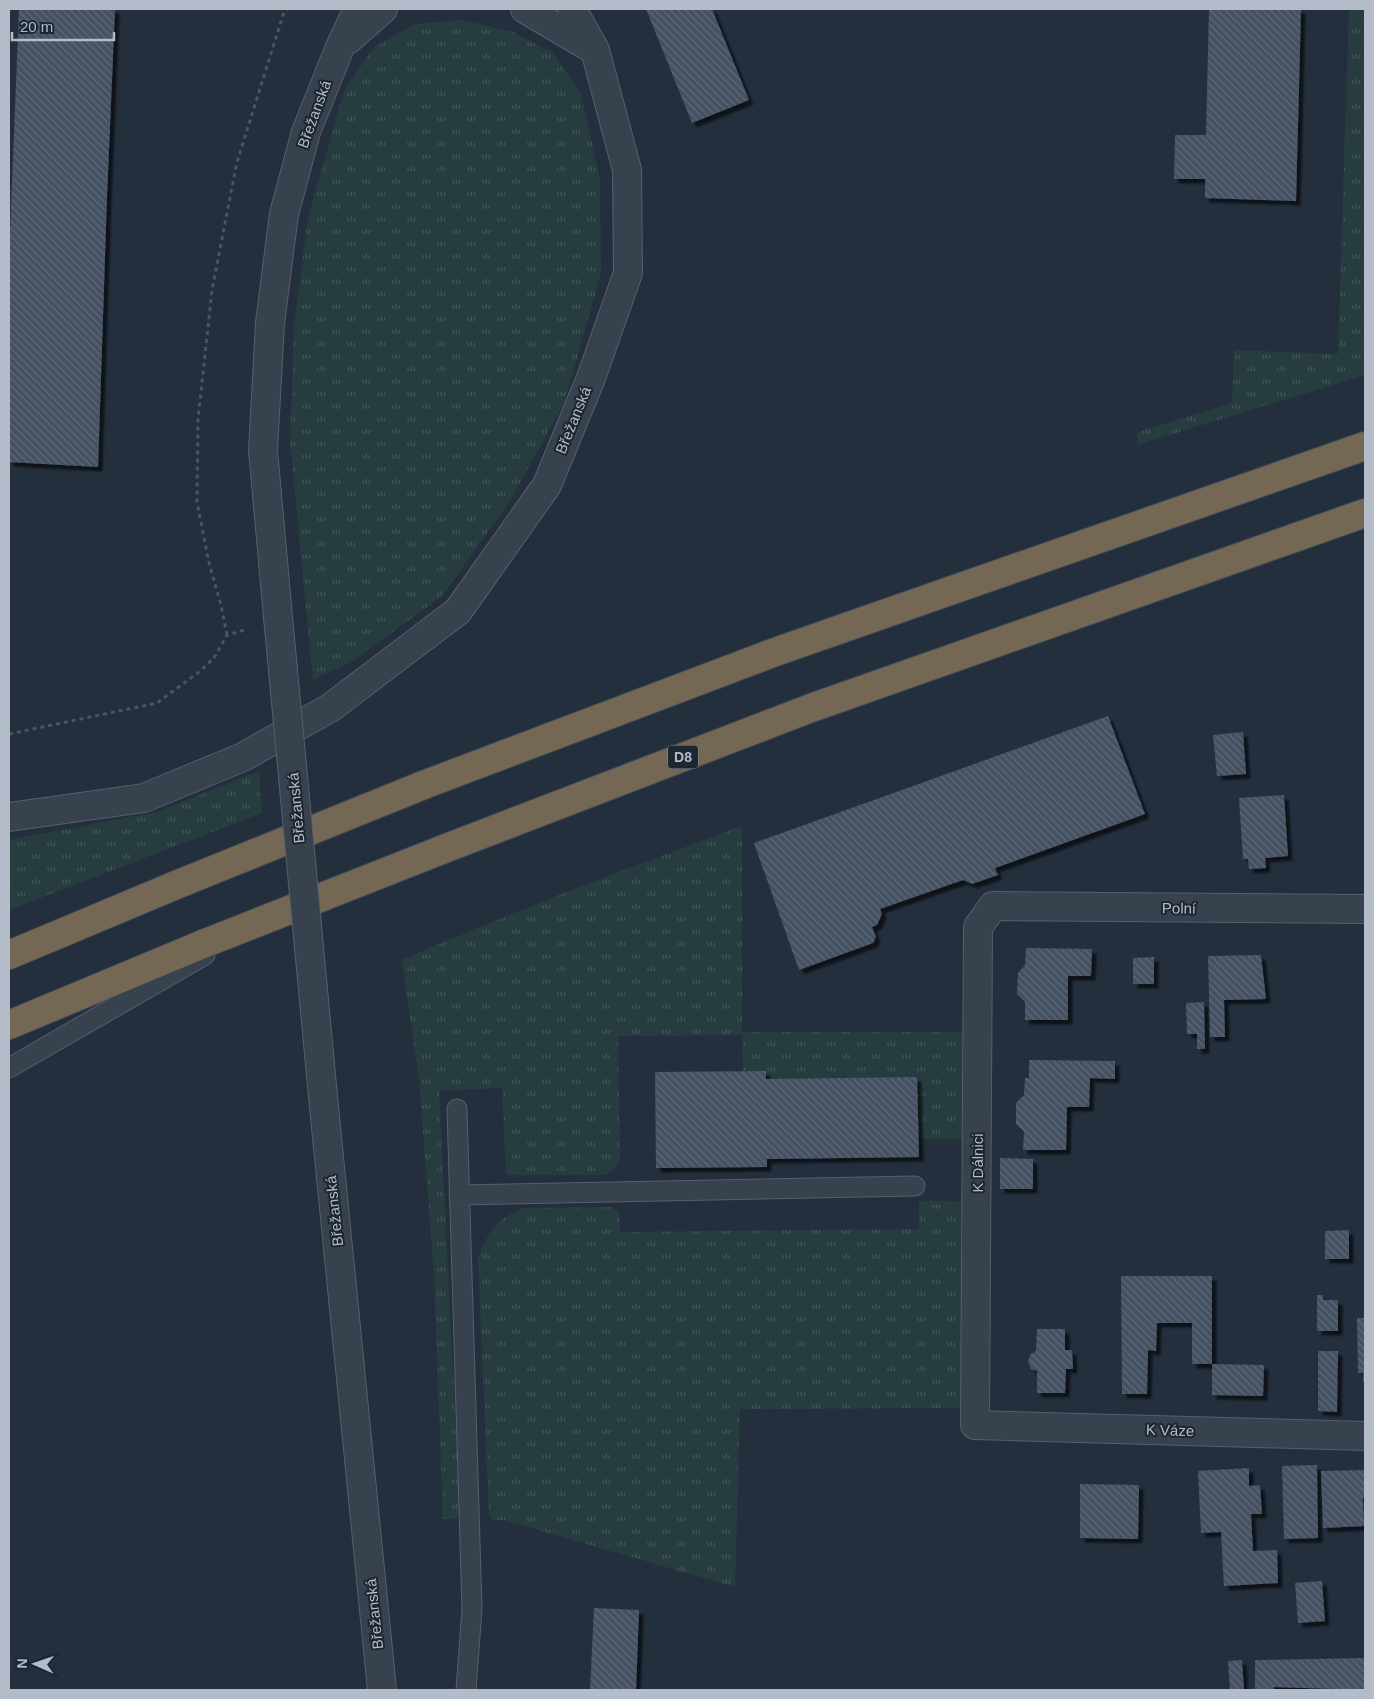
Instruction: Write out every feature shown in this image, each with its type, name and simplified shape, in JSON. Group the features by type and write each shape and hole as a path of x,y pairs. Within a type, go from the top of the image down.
{"highway":[{"path":"9,955 426,784 778,651 1365,446"},
{"name":"D8","path":"9,1025 449,846 811,708 1365,513"}],"street":[{"name":"Břežanská","path":"358,9 340,47 306,132 284,214 270,324 262,450 324,1107 382,1690"},
{"path":"340,47 383,9"},
{"path":"525,9 595,50"},
{"name":"Břežanská","path":"9,817 144,798 243,757 330,708 458,611 546,485 591,378 628,272 627,170 595,50 572,9"},
{"name":"Polní","path":"993,906 1365,910"},
{"name":"K Dálnici","path":"975,1425 978,927 993,906"},
{"name":"K Váze","path":"975,1425 1365,1436"}],"lane":[{"path":"9,1068 270,918"},
{"path":"9,948 48,938"},
{"path":"457,1109 472,1609 466,1690"},
{"path":"459,1195 915,1186"}],"path":[{"path":"228,635 209,563 197,502 198,419 212,290 237,162 284,12 287,9"},
{"path":"9,734 156,703 199,672 214,658 228,635 251,628"}],"green space":[{"path":"1349,9 1365,9 1365,375 1137,445 1138,432 1232,403 1234,350 1338,354"},
{"path":"462,20 513,32 553,53 581,94 600,179 601,273 565,401 510,501 442,596 353,661 313,680 290,442 294,327 308,217 344,91 373,48 415,24"},
{"path":"259,771 262,813 9,910 9,840 157,812"},
{"path":"742,826 742,1032 963,1032 964,1139 918,1139 917,1077 766,1079 766,1071 743,1071 742,1035 618,1036 620,1160 614,1169 604,1175 508,1175 506,1172 502,1088 439,1091 460,1511 457,1519 442,1519 434,1274 419,1080 402,960 571,890"},
{"path":"919,1201 958,1201 963,1203 964,1408 740,1409 735,1587 504,1520 492,1520 489,1513 478,1258 490,1233 508,1215 525,1208 611,1207 617,1210 620,1216 620,1232 919,1229"}],"building":[{"path":"19,9 115,9 98,467 9,462 9,256"},
{"path":"646,9 712,9 749,100 692,123"},
{"path":"1209,9 1301,9 1296,201 1205,198 1205,179 1174,179 1175,135 1206,135"},
{"path":"1108,716 1145,814 995,868 998,875 972,884 963,880 880,909 882,914 877,925 872,927 876,937 873,943 799,970 754,843"},
{"path":"1243,732 1246,774 1217,776 1213,735"},
{"path":"1284,795 1288,856 1265,858 1266,868 1249,869 1248,859 1243,859 1239,798"},
{"path":"1026,948 1092,949 1091,976 1068,976 1068,1020 1025,1020 1025,1002 1017,994 1018,973 1025,965"},
{"path":"1261,955 1266,999 1224,1000 1225,1037 1210,1037 1208,956"},
{"path":"1154,957 1154,984 1133,984 1133,958"},
{"path":"1204,1002 1205,1049 1197,1049 1197,1034 1187,1034 1186,1003"},
{"path":"1029,1060 1115,1061 1115,1079 1090,1078 1089,1107 1067,1107 1066,1150 1023,1150 1024,1132 1016,1124 1016,1103 1024,1095 1025,1078 1029,1078"},
{"path":"766,1071 766,1079 917,1077 919,1157 767,1159 767,1167 656,1168 655,1072"},
{"path":"1000,1158 1033,1159 1033,1189 1000,1189"},
{"path":"1349,1230 1349,1259 1325,1259 1325,1231"},
{"path":"1121,1276 1212,1276 1212,1364 1192,1364 1192,1323 1157,1323 1156,1351 1148,1350 1147,1394 1122,1394"},
{"path":"1317,1295 1323,1295 1323,1300 1338,1300 1338,1331 1317,1331"},
{"path":"1357,1318 1365,1318 1365,1382 1363,1382 1363,1373 1358,1373"},
{"path":"1037,1329 1065,1329 1065,1350 1072,1350 1073,1369 1066,1369 1065,1393 1037,1393 1037,1371 1031,1369 1028,1362 1030,1355 1036,1351"},
{"path":"1318,1351 1338,1351 1337,1412 1318,1411"},
{"path":"1212,1364 1264,1365 1263,1396 1212,1395"},
{"path":"1317,1465 1318,1538 1284,1539 1282,1466"},
{"path":"1249,1468 1249,1486 1260,1485 1262,1514 1251,1514 1253,1551 1277,1550 1278,1583 1224,1586 1221,1532 1201,1533 1198,1471"},
{"path":"1365,1470 1364,1526 1323,1528 1321,1471"},
{"path":"1080,1484 1139,1485 1138,1539 1080,1538"},
{"path":"1322,1581 1325,1621 1298,1623 1295,1583"},
{"path":"594,1608 639,1610 636,1690 590,1690"},
{"path":"1365,1658 1365,1690 1274,1687 1274,1690 1255,1690 1255,1660"},
{"path":"1242,1660 1244,1690 1230,1690 1228,1661"}]}
